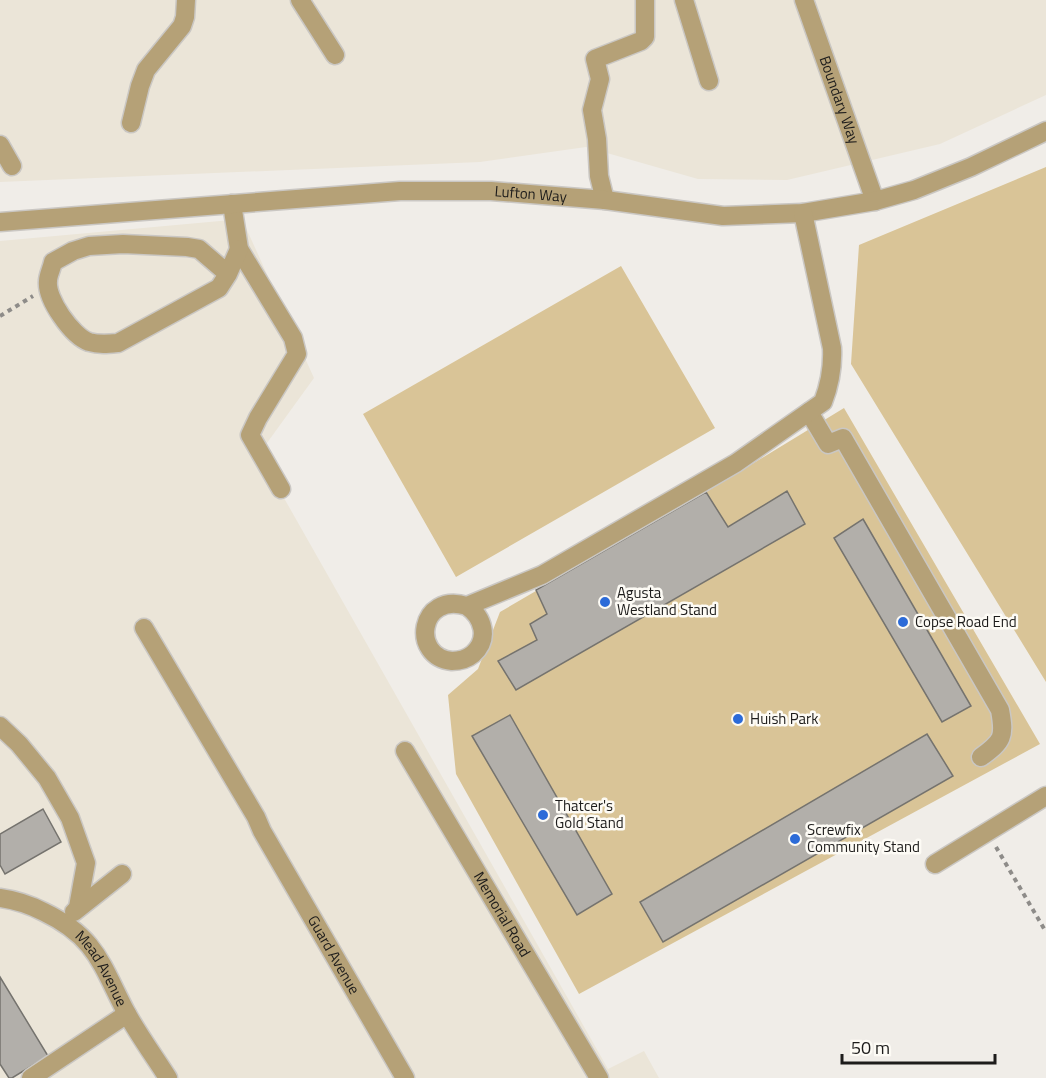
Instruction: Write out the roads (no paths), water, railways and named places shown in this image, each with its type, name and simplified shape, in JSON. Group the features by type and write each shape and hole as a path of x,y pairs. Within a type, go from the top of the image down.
{"street":[{"path":"131,123 146,70 182,26 186,0"},
{"path":"300,0 335,55"},
{"path":"605,200 599,176 597,139 592,110 600,79 595,59 641,41 645,36 645,0"},
{"path":"684,0 709,81"},
{"name":"Boundary Way","path":"804,0 875,201"},
{"name":"Lufton Way","path":"0,222 400,191 492,191 605,200 723,216 803,213 875,201 924,186 971,167 1046,131"},
{"path":"0,145 12,165"},
{"path":"232,204 238,249 292,338 297,354 250,435 281,489"},
{"path":"467,606 542,575 736,463 823,402 833,367 832,348 803,213"},
{"path":"228,274 199,249 123,244 89,246 73,250 53,262 48,282 57,311 77,335 89,342 118,343 219,288 228,274 238,249"},
{"path":"809,412 828,444 843,438 1000,710 1004,729 997,745 981,757"},
{"name":"Guard Avenue","path":"144,628 256,817 405,1078"},
{"path":"0,726 19,744 46,778 70,818 86,863 78,907"},
{"name":"Memorial Road","path":"405,751 599,1078"},
{"path":"934,864 1046,796"},
{"path":"65,922 78,907 122,874"},
{"name":"Mead Avenue","path":"0,898 31,905 65,922 86,940 108,973 127,1014 168,1078"},
{"path":"31,1078 127,1014"}],"place":[{"name":"Agusta Westland Stand","path":"605,602"},
{"name":"Copse Road End","path":"903,622"},
{"name":"Huish Park","path":"738,719"},
{"name":"Thatcer's Gold Stand","path":"543,815"},
{"name":"Screwfix Community Stand","path":"795,839"}]}
